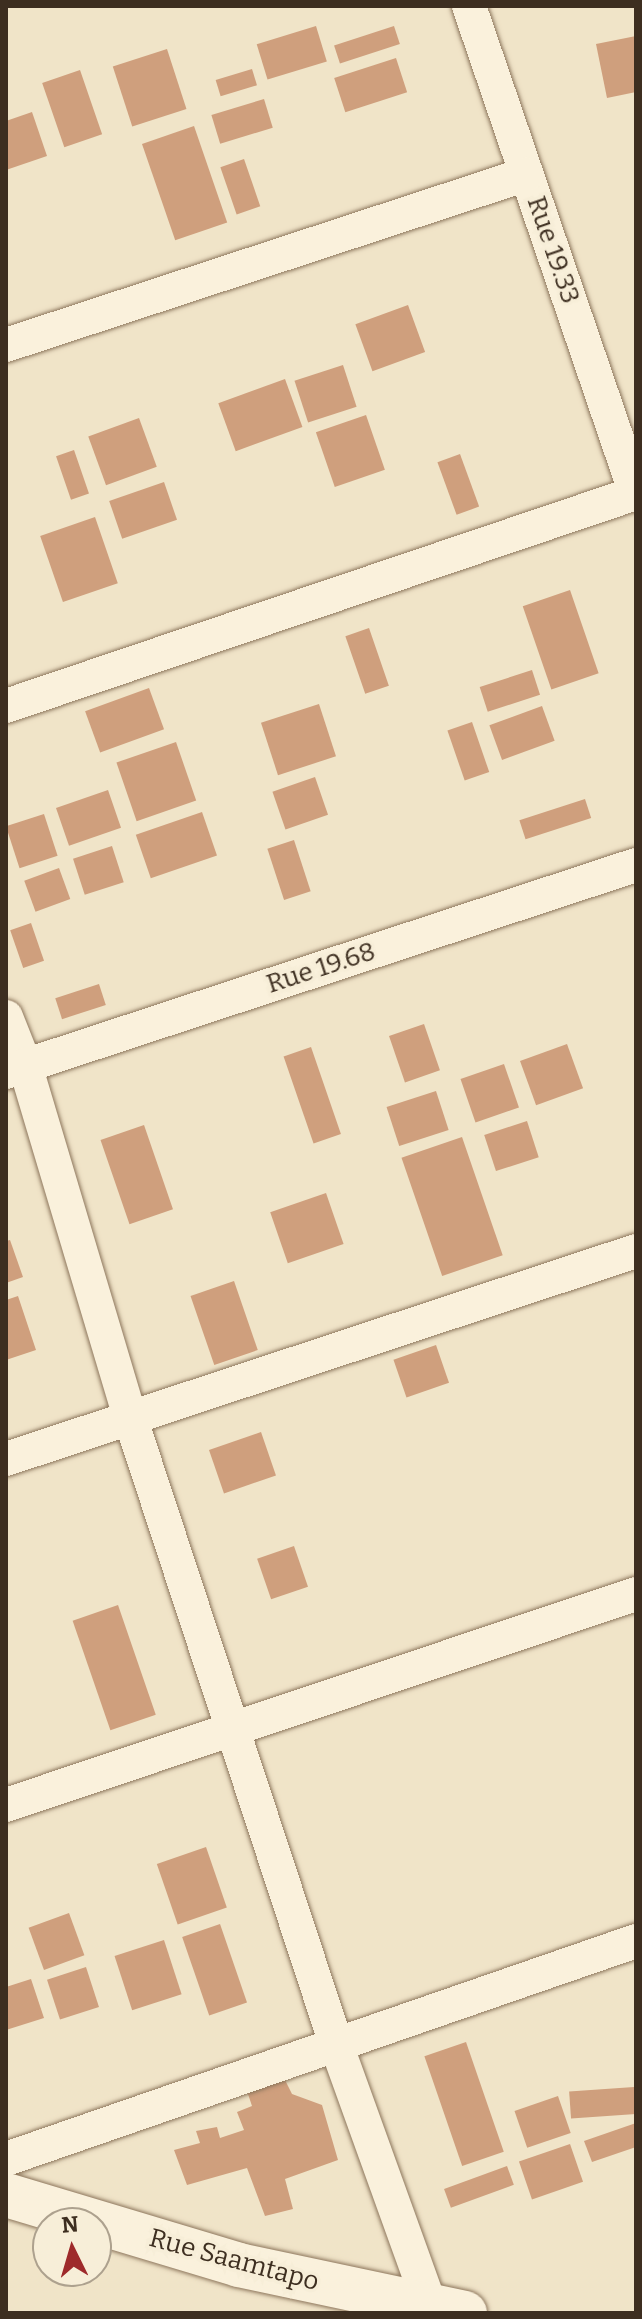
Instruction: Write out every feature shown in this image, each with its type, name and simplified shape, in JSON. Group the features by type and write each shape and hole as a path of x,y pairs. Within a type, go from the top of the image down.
{"main road":[{"name":"Rue Saamtapo","path":"6,2195 239,2265 448,2310"}],"street":[{"name":"Rue 19.33","path":"469,6 636,493"},
{"path":"6,345 527,174"},
{"path":"6,706 636,493"},
{"name":"Rue 19.68","path":"16,1069 636,865"},
{"path":"6,1017 16,1069 337,2047 448,2310"},
{"path":"6,1459 636,1251"},
{"path":"6,1805 636,1594"},
{"path":"6,2159 636,1941"}],"building":[{"path":"316,26 327,61 268,80 257,44"},
{"path":"394,26 400,44 340,64 334,45"},
{"path":"636,36 636,92 607,98 596,44"},
{"path":"167,49 186,109 132,127 113,67"},
{"path":"396,58 407,92 345,112 334,78"},
{"path":"252,69 257,85 221,96 216,80"},
{"path":"80,70 102,134 64,147 42,83"},
{"path":"264,99 273,128 220,144 211,115"},
{"path":"32,112 47,156 6,170 6,121"},
{"path":"194,126 227,222 175,240 142,144"},
{"path":"244,159 260,206 237,214 220,167"},
{"path":"408,305 425,352 372,371 355,324"},
{"path":"343,365 357,407 308,423 294,381"},
{"path":"285,379 302,427 236,451 218,403"},
{"path":"366,415 385,470 335,487 316,432"},
{"path":"139,418 157,467 106,485 88,436"},
{"path":"74,450 89,493 71,500 56,456"},
{"path":"460,454 479,507 457,515 437,462"},
{"path":"164,482 177,520 122,539 109,501"},
{"path":"95,517 118,583 63,602 40,536"},
{"path":"570,590 599,673 551,689 523,606"},
{"path":"369,628 389,686 365,694 345,636"},
{"path":"532,670 540,695 488,712 480,687"},
{"path":"149,688 164,729 100,753 85,711"},
{"path":"319,704 336,756 278,775 261,723"},
{"path":"542,706 555,741 502,760 489,725"},
{"path":"472,722 489,772 465,781 447,730"},
{"path":"176,742 196,801 137,821 116,763"},
{"path":"315,777 328,815 285,829 272,792"},
{"path":"108,790 121,828 69,846 56,808"},
{"path":"585,799 591,818 526,839 519,820"},
{"path":"202,812 217,855 151,878 136,835"},
{"path":"44,814 58,856 20,868 6,826"},
{"path":"294,840 311,891 284,900 267,849"},
{"path":"112,846 124,882 85,895 73,859"},
{"path":"59,868 70,899 36,912 24,881"},
{"path":"31,923 44,961 23,968 10,930"},
{"path":"99,984 106,1005 62,1019 55,998"},
{"path":"424,1024 440,1070 405,1082 389,1036"},
{"path":"567,1044 583,1088 536,1105 520,1061"},
{"path":"311,1047 341,1134 314,1143 284,1056"},
{"path":"504,1064 519,1107 475,1122 461,1079"},
{"path":"436,1091 449,1130 399,1146 387,1107"},
{"path":"527,1121 539,1157 496,1171 484,1135"},
{"path":"144,1125 173,1209 129,1224 101,1140"},
{"path":"462,1137 503,1255 442,1276 401,1158"},
{"path":"326,1193 344,1244 288,1263 270,1212"},
{"path":"10,1240 23,1277 6,1283 6,1241"},
{"path":"234,1281 258,1350 214,1365 191,1296"},
{"path":"18,1296 36,1350 6,1360 6,1300"},
{"path":"436,1345 449,1383 406,1397 393,1360"},
{"path":"261,1432 276,1475 224,1493 209,1450"},
{"path":"294,1546 308,1587 271,1599 257,1559"},
{"path":"118,1605 156,1715 110,1730 73,1621"},
{"path":"206,1847 227,1908 178,1924 157,1864"},
{"path":"69,1913 84,1955 44,1970 29,1928"},
{"path":"220,1924 247,2002 209,2016 182,1937"},
{"path":"164,1940 182,1994 132,2010 115,1956"},
{"path":"86,1967 99,2007 60,2020 47,1980"},
{"path":"31,1979 44,2018 6,2030 6,1987"},
{"path":"466,2042 504,2152 462,2166 424,2056"},
{"path":"283,2076 292,2094 322,2105 338,2160 285,2179 293,2209 265,2216 247,2168 187,2185 174,2150 200,2143 196,2131 217,2127 220,2138 244,2130 237,2112 252,2106 246,2088"},
{"path":"634,2087 636,2114 571,2118 569,2092"},
{"path":"558,2096 571,2133 527,2148 515,2111"},
{"path":"636,2123 636,2147 592,2162 584,2141"},
{"path":"570,2144 583,2182 532,2199 519,2162"},
{"path":"507,2166 514,2185 451,2208 444,2189"}]}
